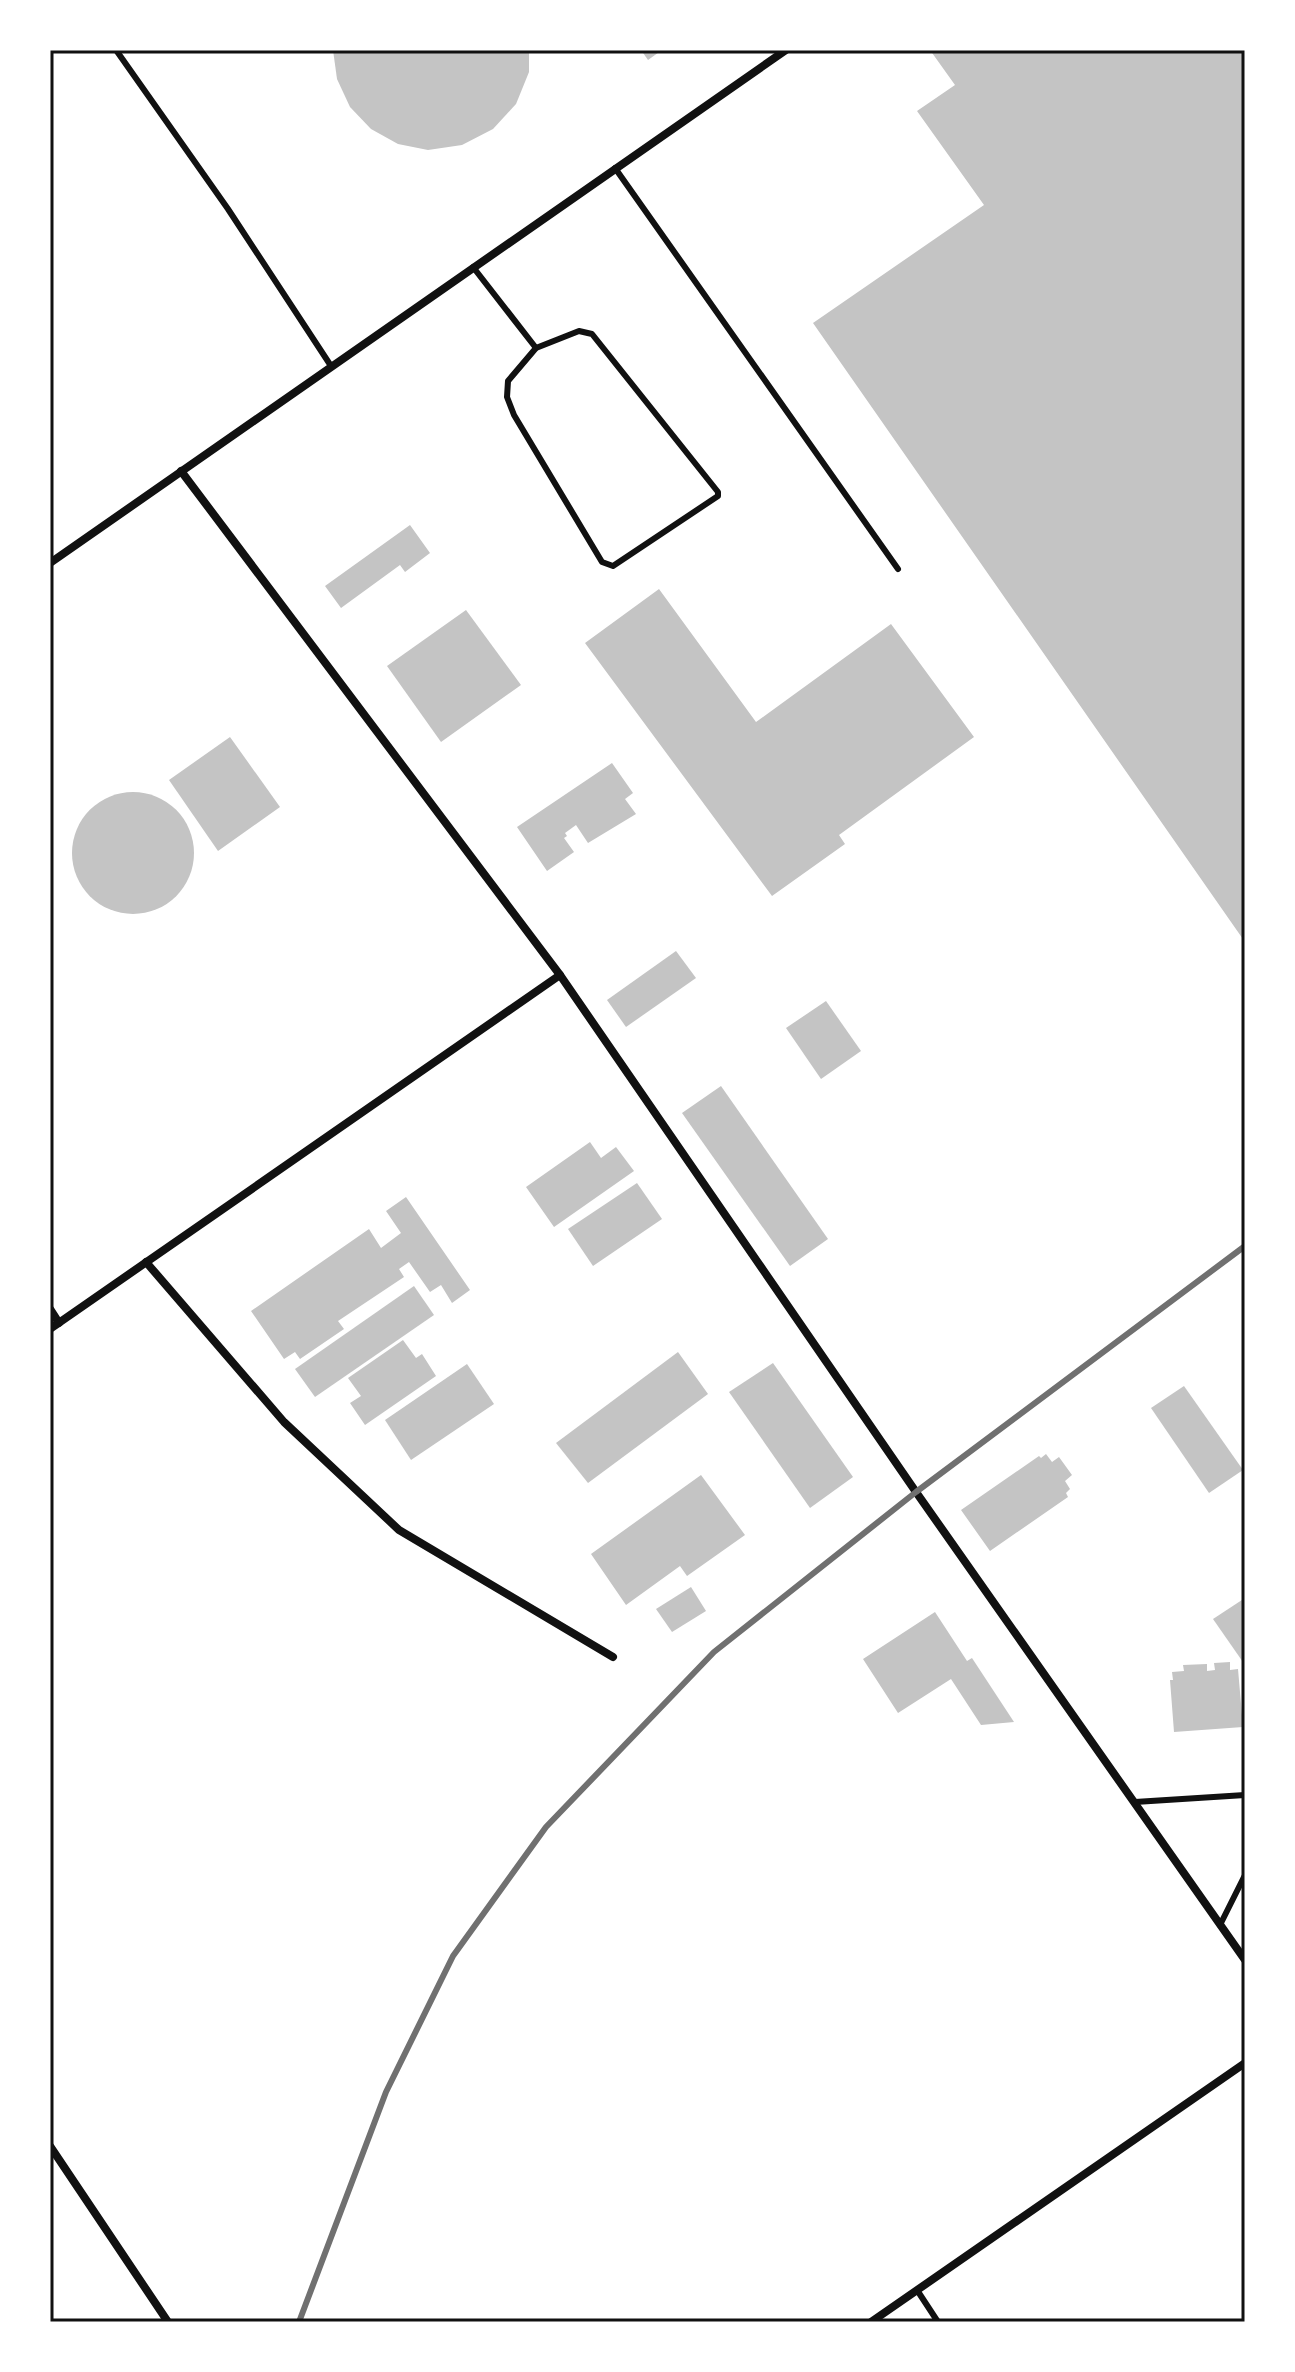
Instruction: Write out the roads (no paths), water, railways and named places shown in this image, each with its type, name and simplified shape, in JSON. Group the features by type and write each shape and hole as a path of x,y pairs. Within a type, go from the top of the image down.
{"street":[{"path":"50,563 786,50"},
{"path":"181,471 560,975 916,1492 1245,1960"},
{"path":"50,1329 560,975"},
{"path":"146,1262 284,1422 399,1530 613,1657"},
{"path":"50,1309 59,1323"},
{"path":"871,2322 1245,2063"},
{"path":"50,2146 168,2322"}],"lane":[{"path":"116,50 228,209 331,366"},
{"path":"615,168 898,569"},
{"path":"473,267 536,348"},
{"path":"579,331 592,334 718,492 718,496 622,563 613,566 602,562 514,415 507,397 508,381 536,348 579,331"},
{"path":"1135,1802 1245,1795"},
{"path":"1220,1925 1245,1875"},
{"path":"917,2290 938,2322"}],"railway":[{"path":"299,2322 386,2092 453,1956 546,1827 714,1652 916,1492 1245,1246"}]}
